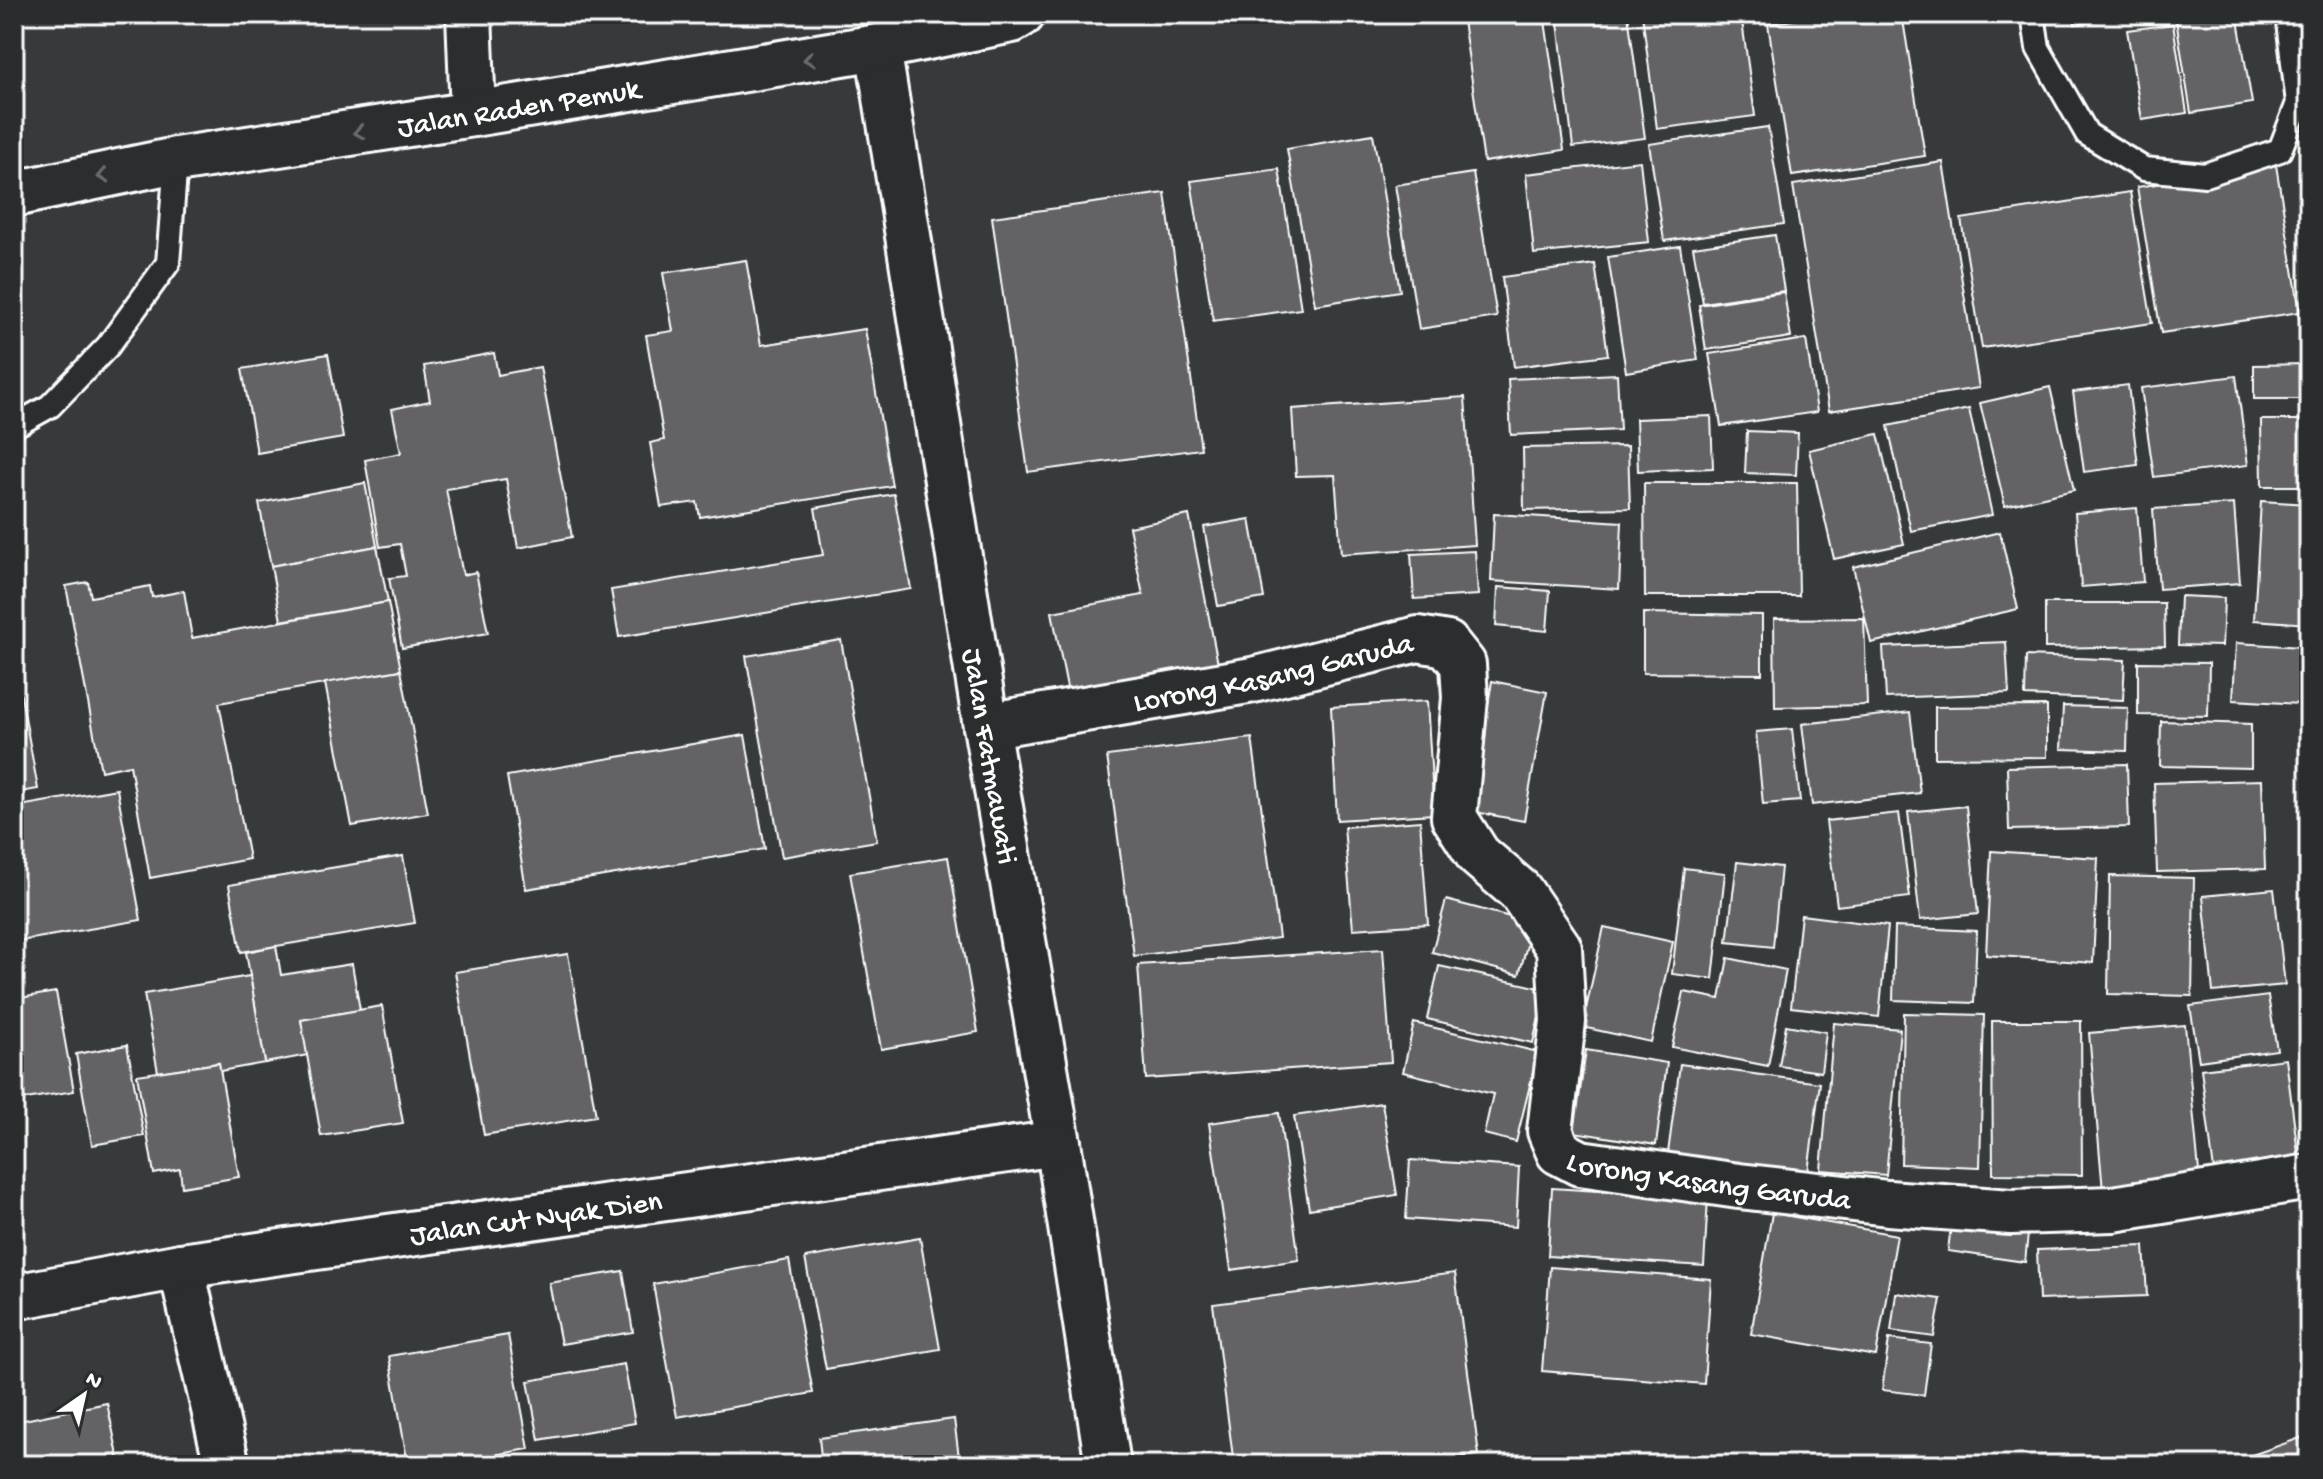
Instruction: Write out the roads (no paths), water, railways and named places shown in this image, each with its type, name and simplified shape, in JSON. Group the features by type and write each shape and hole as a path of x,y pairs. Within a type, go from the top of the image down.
{"main road":[{"path":"469,14 473,114"},
{"name":"Jalan Raden Pemuk","path":"14,194 176,160 878,47 1012,20 1022,14"},
{"name":"Jalan Fatmawati","path":"878,47 1108,1465"},
{"name":"Lorong Kasang Garuda","path":"986,726 1253,680 1418,639 1447,644 1463,664 1465,698 1454,817 1478,855 1520,891 1559,948 1563,1021 1550,1131 1559,1152 1580,1163 1739,1186 1888,1203 2011,1212 2113,1209 2309,1177"},
{"name":"Jalan Cut Nyak Dien","path":"14,1297 181,1266 1058,1143"},
{"path":"181,1266 227,1465"}],"lane":[{"path":"2033,14 2038,48 2087,134 2144,169 2205,175 2280,150 2298,103 2287,14"},
{"path":"14,426 50,406 108,346 168,263 176,160"}]}
